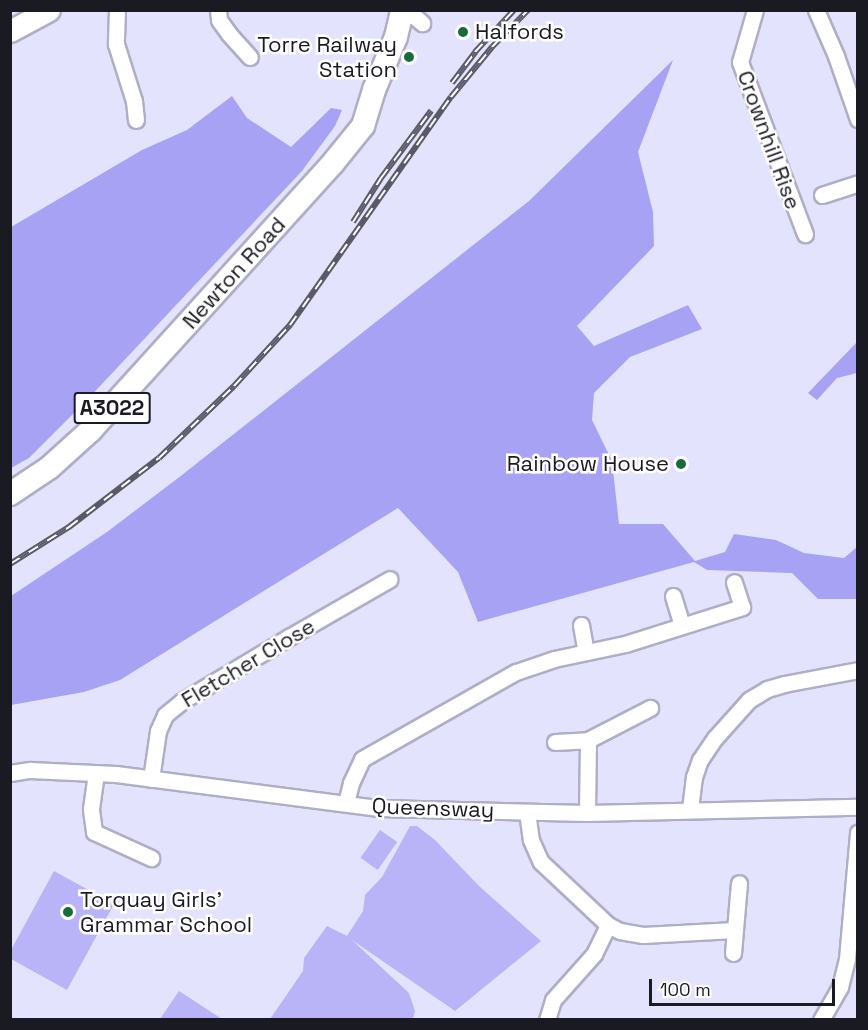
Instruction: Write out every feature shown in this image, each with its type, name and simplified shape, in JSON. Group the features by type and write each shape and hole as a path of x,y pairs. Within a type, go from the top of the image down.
{"main road":[{"name":"Newton Road","path":"10,494 49,468 91,430 319,179 363,126 385,60 408,14"},
{"name":"A3022","path":"363,126 381,101 408,14"}],"street":[{"path":"10,31 49,10"},
{"path":"117,10 116,44 134,101 136,120"},
{"path":"218,10 219,20 250,57"},
{"name":"Crownhill Rise","path":"755,10 740,62 805,234"},
{"path":"816,10 858,119"},
{"path":"822,195 858,183"},
{"name":"Fletcher Close","path":"151,779 158,731 165,715 182,701 390,579"},
{"path":"346,803 351,783 362,759 516,672 586,652 626,644 742,607 734,582"},
{"path":"673,596 682,625"},
{"path":"581,625 586,652"},
{"path":"690,809 694,777 700,760 714,738 749,700 767,688 858,670"},
{"path":"555,742 588,740 650,708"},
{"path":"587,813 588,740"},
{"name":"Queensway","path":"10,773 30,770 96,773 379,808 587,813 858,807"},
{"path":"96,773 91,810 94,832 151,858"},
{"path":"527,812 531,840 541,862 608,925 620,931 643,935 734,930"},
{"path":"821,1020 840,987 847,958 858,832"},
{"path":"733,953 739,883"},
{"path":"547,1020 553,1000 594,954 608,925"}],"shaded area":[{"path":"673,60 638,152 653,212 654,246 577,326 594,346 688,305 702,329 630,357 594,393 592,420 612,461 619,524 663,524 695,561 725,552 734,534 776,540 804,553 844,558 857,547 857,599 818,599 792,573 707,570 694,562 478,622 458,572 398,508 120,680 84,692 11,705 11,596 107,532 182,475 529,201"},
{"path":"232,96 247,118 291,147 331,108 342,110 335,126 302,171 86,401 29,458 11,468 11,227 142,150 187,130"},
{"path":"857,342 857,373 837,378 817,400 808,393"},
{"path":"410,826 417,826 435,840 479,886 541,941 455,1011 352,940 409,993 415,1011 413,1019 270,1019 303,971 304,958 327,926 347,936 363,911 365,895 382,877"},
{"path":"380,830 397,842 378,870 360,858"},
{"path":"54,871 114,904 67,990 11,959 11,950"},
{"path":"179,991 222,1019 160,1019"}],"railway":[{"path":"452,83 475,52 514,10"},
{"path":"10,564 69,527 159,458 234,386 290,325 451,97 492,47 528,10"},
{"path":"353,222 381,178 431,111"}],"place":[{"name":"Halfords","path":"463,32"},
{"name":"Torre Railway Station","path":"409,57"},
{"name":"Rainbow House","path":"681,464"},
{"name":"Torquay Girls' Grammar School","path":"68,912"}]}
